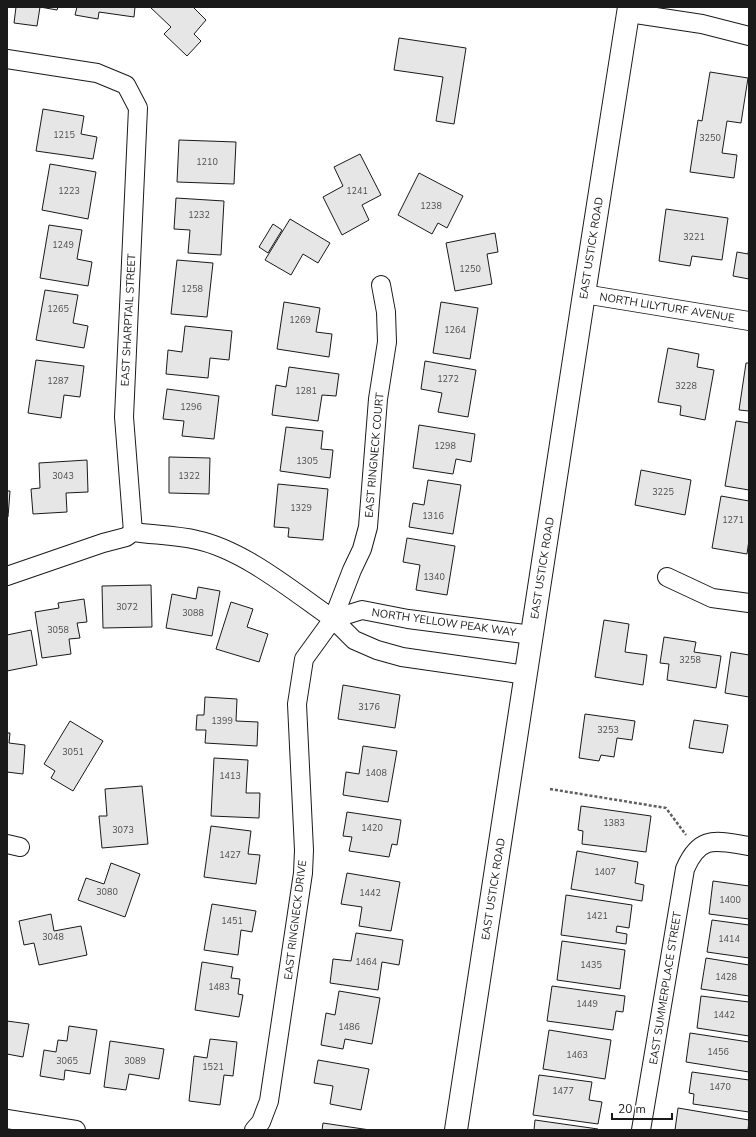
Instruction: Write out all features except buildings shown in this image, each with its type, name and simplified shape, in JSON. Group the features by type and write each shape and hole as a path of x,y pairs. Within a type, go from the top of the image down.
{"main road":[{"name":"EAST USTICK ROAD","path":"456,1130 629,10"}],"street":[{"path":"629,10 702,24 749,36"},
{"name":"EAST SHARPTAIL STREET","path":"7,59 97,73 126,85 138,108 124,417 133,532"},
{"name":"EAST RINGNECK COURT","path":"333,619 352,570 362,549 368,527 378,399 387,342 386,312 381,285"},
{"name":"NORTH LILYTURF AVENUE","path":"584,294 749,321"},
{"path":"7,576 103,543 126,537 133,532 197,540 240,556 260,568 333,619 354,640 377,650 402,657 526,675"},
{"path":"667,577 712,598 749,603"},
{"name":"NORTH YELLOW PEAK WAY","path":"333,619 362,610 408,619 532,635"},
{"name":"EAST RINGNECK DRIVE","path":"254,1130 261,1122 269,1101 303,873 304,850 298,704 304,659 333,619"},
{"path":"696,849 707,842 722,842 749,846"},
{"name":"EAST SUMMERPLACE STREET","path":"641,1130 684,869 689,858 696,849"},
{"path":"7,1119 76,1130"}],"path":[{"path":"550,789 666,808 696,849"}]}
